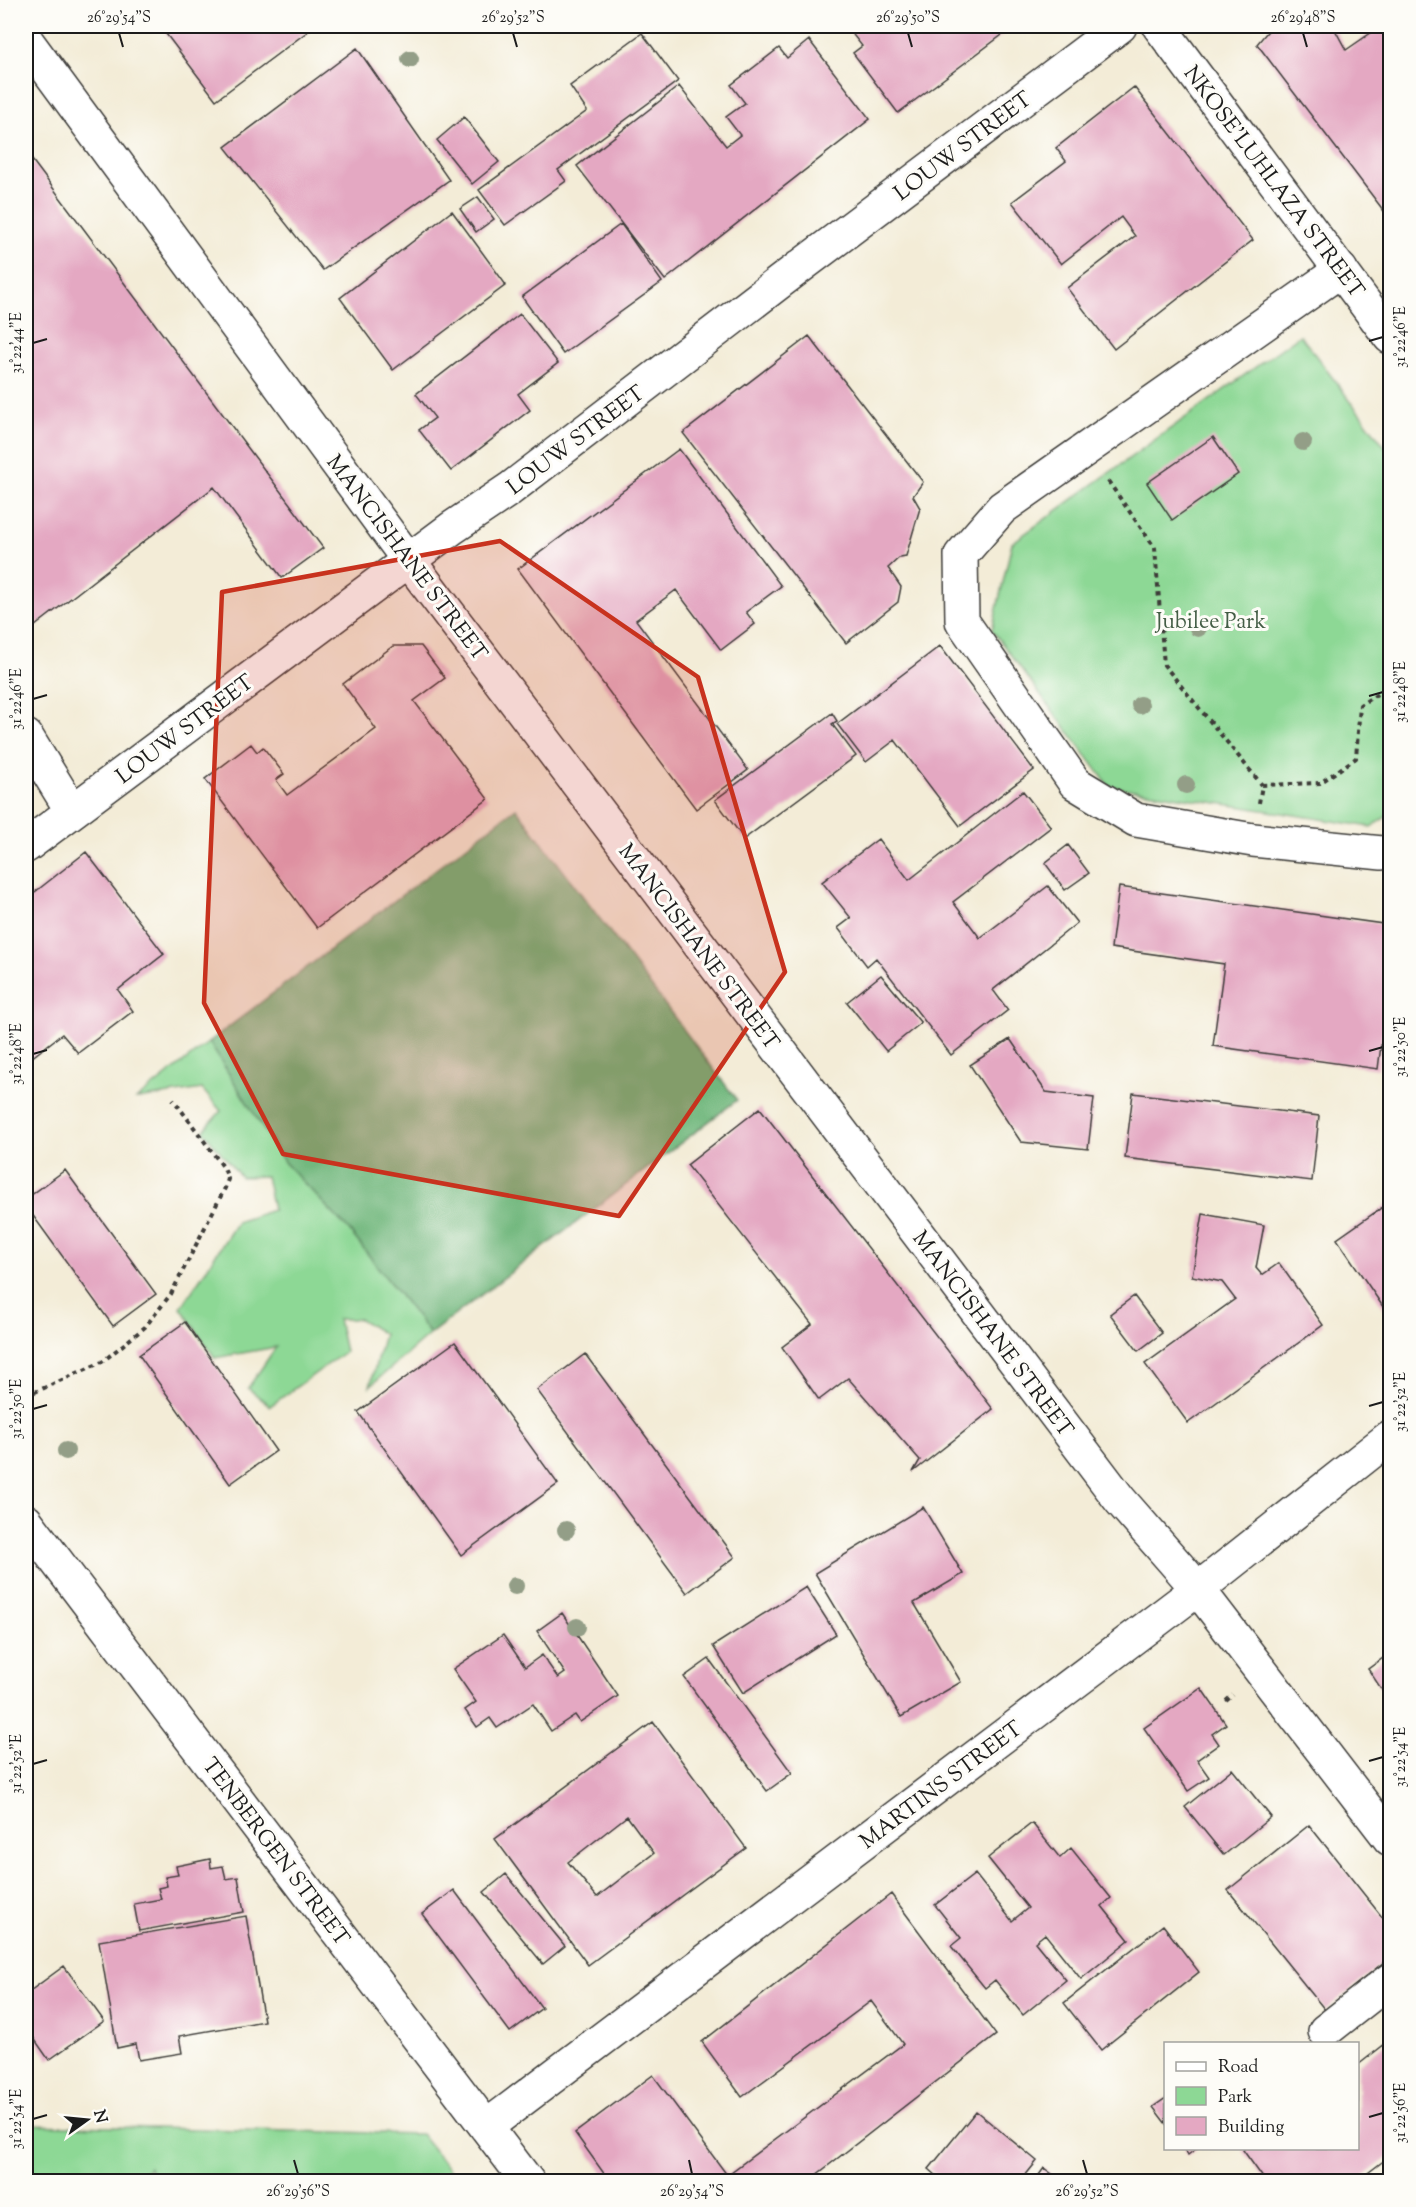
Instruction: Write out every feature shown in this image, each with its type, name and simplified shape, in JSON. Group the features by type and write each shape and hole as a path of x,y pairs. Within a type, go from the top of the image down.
{"street":[{"name":"LOUW STREET","path":"26,846 409,561 510,489 790,274 1120,26"},
{"name":"NKOSE'LUHLAZA STREET","path":"1159,26 1390,337"},
{"name":"MANCISHANE STREET","path":"26,40 409,561 1120,1500 1198,1589 1390,1839"},
{"path":"1341,270 1002,508 961,555 962,621 1075,783 1136,820 1252,840 1390,852"},
{"path":"26,736 72,811"},
{"name":"MARTINS STREET","path":"486,2127 1198,1589 1390,1437"},
{"name":"TENBERGEN STREET","path":"26,1521 528,2181"},
{"path":"1325,2031 1390,1980"}],"path":[{"path":"1085,450 1155,548 1164,665 1262,784 1252,840"},
{"path":"1262,784 1320,783 1356,758 1360,705 1390,686"},
{"path":"26,1396 102,1362 145,1328 171,1294 225,1188 228,1179 224,1168 173,1099"}],"highlighted area":[{"path":"500,541 698,677 785,972 619,1216 283,1154 204,1003 222,592"}],"green space":[{"name":"Jubilee Park","path":"1300,335 1390,453 1390,814 1371,827 1109,786 992,630 1012,543"},
{"path":"516,808 737,1100 430,1334 349,1230 285,1163 209,1042"},
{"path":"209,1042 285,1163 349,1230 430,1334 370,1386 384,1334 360,1319 338,1319 345,1352 270,1406 248,1388 276,1347 215,1358 181,1308 237,1222 273,1210 266,1176 241,1177 203,1131 221,1111 202,1089 137,1099"},
{"path":"26,2125 421,2134 458,2181 153,2182 149,2167 136,2181 26,2182"}],"building":[{"path":"160,26 315,26 216,100"},
{"path":"846,26 1014,26 898,113 853,53 862,46"},
{"path":"1272,26 1333,26 1346,50 1381,26 1390,26 1390,219 1257,44"},
{"path":"642,33 678,81 558,170 566,181 505,225 479,190 587,111 570,86"},
{"path":"809,40 870,119 665,280 577,166 679,86 726,146 740,135 726,117 745,103 731,85 779,48 787,58"},
{"path":"357,48 449,180 323,270 225,147"},
{"path":"1134,87 1253,240 1114,349 1067,288 1135,236 1121,217 1061,264 1012,202 1066,161 1056,148"},
{"path":"464,117 499,162 472,184 437,140"},
{"path":"26,152 323,548 282,578 214,487 26,633"},
{"path":"478,197 494,219 476,232 460,209"},
{"path":"452,211 506,285 393,370 340,298"},
{"path":"621,224 662,282 563,354 522,297"},
{"path":"520,314 558,363 518,394 530,410 451,471 419,430 435,418 416,394"},
{"path":"809,336 923,482 913,496 920,508 906,556 900,557 888,568 901,587 898,602 846,643 683,433"},
{"path":"1213,437 1238,474 1172,520 1147,483"},
{"path":"679,449 781,586 746,612 755,624 721,650 676,590 636,620 748,770 696,809 518,569"},
{"path":"393,646 421,646 445,678 414,701 488,799 317,928 205,779 251,744 257,752 263,747 284,774 276,780 287,795 376,729 343,684"},
{"path":"940,646 1034,770 960,826 895,740 866,762 837,724"},
{"path":"832,713 837,721 832,724 856,756 744,839 715,800"},
{"path":"1023,791 1051,827 953,902 980,938 1048,886 1077,923 993,990 1008,1010 951,1055 876,958 867,966 838,928 851,918 822,882 878,839 909,880"},
{"path":"1068,845 1089,873 1065,890 1045,863"},
{"path":"86,852 164,954 118,990 133,1011 78,1053 62,1034 26,1062 26,899"},
{"path":"1119,887 1390,925 1390,975 1378,1069 1213,1046 1224,964 1111,948"},
{"path":"881,975 921,1023 886,1051 847,1002"},
{"path":"1010,1039 1046,1092 1094,1098 1088,1149 1021,1142 970,1065"},
{"path":"1133,1093 1319,1116 1312,1181 1125,1158"},
{"path":"760,1108 993,1409 913,1472 920,1460 848,1378 819,1400 782,1347 812,1324 687,1165"},
{"path":"65,1170 156,1294 113,1326 26,1206 26,1199"},
{"path":"1390,1202 1390,1317 1337,1239"},
{"path":"1203,1214 1264,1225 1256,1268 1262,1275 1279,1263 1323,1325 1188,1423 1145,1364 1235,1299 1222,1282 1192,1276"},
{"path":"1134,1296 1162,1333 1138,1351 1110,1314"},
{"path":"185,1322 276,1451 230,1484 139,1355"},
{"path":"455,1342 558,1484 461,1555 358,1412"},
{"path":"585,1354 735,1557 687,1593 537,1390"},
{"path":"923,1507 963,1574 914,1603 961,1682 901,1717 815,1573"},
{"path":"806,1587 836,1634 743,1693 713,1646"},
{"path":"562,1613 618,1696 580,1722 575,1715 551,1731 533,1704 497,1728 490,1718 477,1727 465,1710 476,1702 453,1669 503,1635 525,1667 542,1655 558,1678 565,1673 537,1631"},
{"path":"1390,1653 1390,1702 1368,1669"},
{"path":"709,1659 792,1773 767,1791 684,1677"},
{"path":"1201,1688 1226,1724 1212,1734 1219,1744 1197,1760 1209,1777 1188,1791 1144,1728"},
{"path":"653,1722 746,1848 588,1965 495,1839","holes":["627,1816 654,1853 597,1897 568,1862"]},
{"path":"1232,1769 1271,1817 1224,1855 1185,1807"},
{"path":"1032,1823 1060,1858 1071,1848 1111,1898 1102,1906 1129,1940 1081,1979 1045,1934 1035,1942 1066,1980 1023,2015 995,1980 985,1988 951,1946 961,1938 935,1905 975,1874 1012,1921 1028,1908 988,1858"},
{"path":"1309,1825 1390,1927 1390,1957 1325,2010 1228,1890"},
{"path":"210,1859 211,1868 223,1866 226,1879 238,1877 244,1912 139,1931 134,1904 161,1899 158,1888 167,1886 165,1877 178,1875 176,1866"},
{"path":"506,1874 565,1946 543,1964 484,1892"},
{"path":"454,1890 542,2008 510,2032 422,1914"},
{"path":"891,1894 996,2035 807,2182 610,2182 575,2133 653,2075 727,2175 903,2044 871,2001 742,2097 702,2042"},
{"path":"246,1916 264,2021 179,2036 182,2053 139,2060 136,2044 117,2048 99,1941"},
{"path":"1163,1925 1199,1972 1101,2050 1064,2003"},
{"path":"64,1966 104,2021 49,2060 26,2027 26,1994"},
{"path":"1390,2040 1390,2156 1356,2182 1266,2182 1243,2150 1359,2150 1359,2064"},
{"path":"1164,2099 1164,2121 1153,2107"},
{"path":"976,2111 1037,2161 1020,2182 971,2182 963,2175 958,2182 944,2182 929,2169"},
{"path":"1185,2150 1194,2150 1188,2155"},
{"path":"1044,2168 1063,2182 1034,2182"}]}
